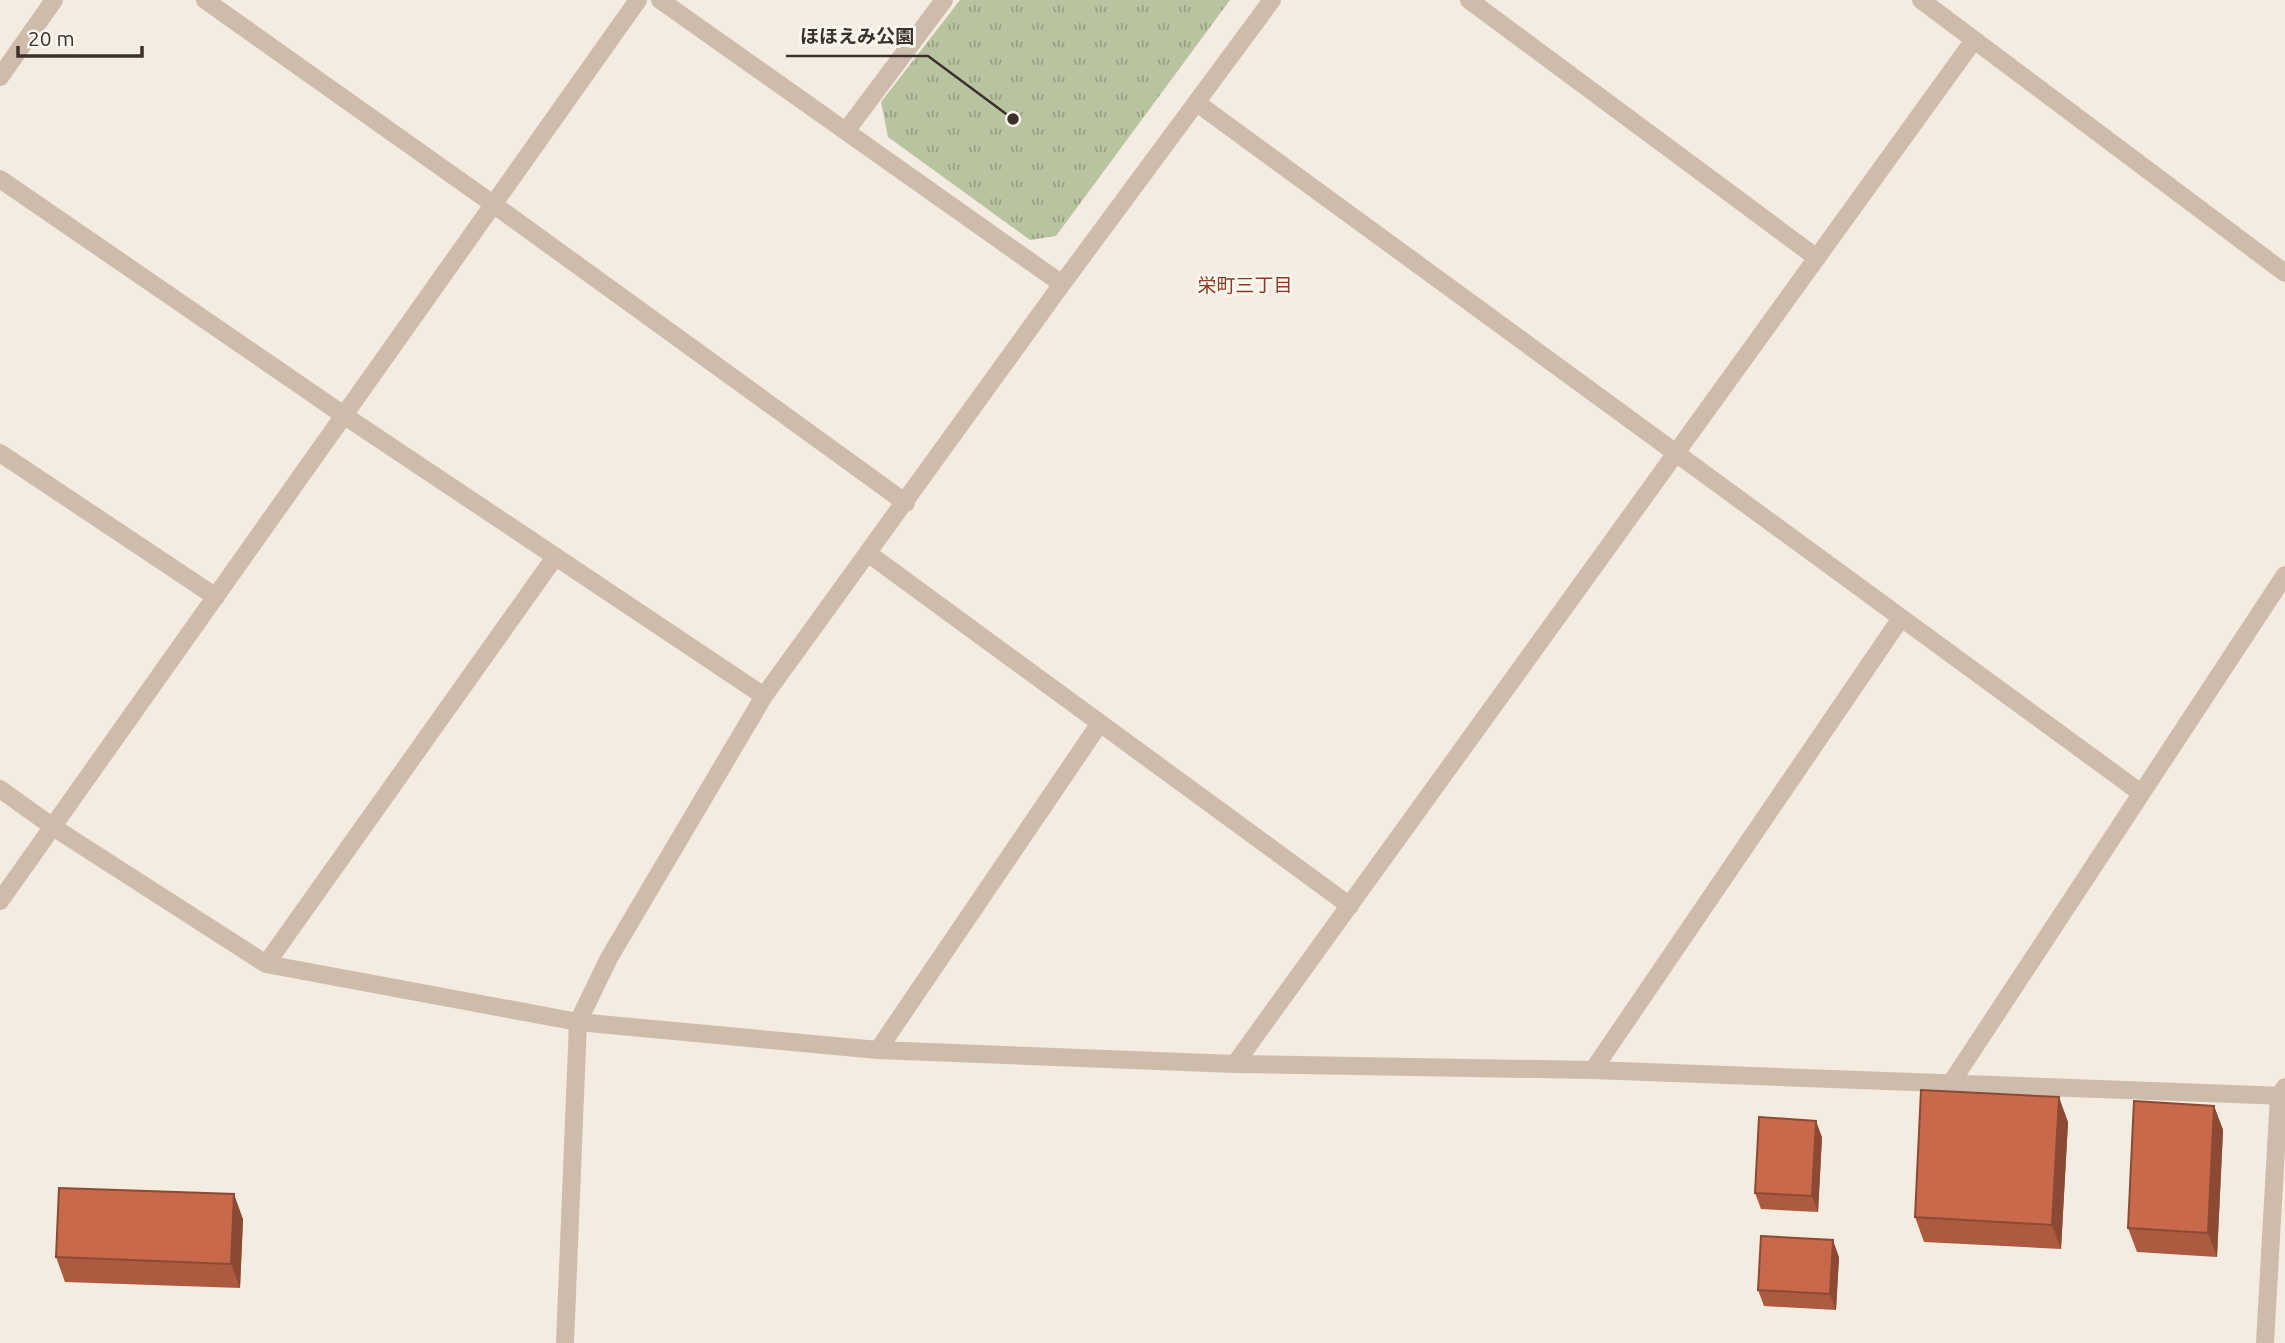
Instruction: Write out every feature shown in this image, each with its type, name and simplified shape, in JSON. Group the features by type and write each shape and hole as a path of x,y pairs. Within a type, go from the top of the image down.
{"street":[{"path":"0,78 54,0"},
{"path":"205,0 493,204 906,503"},
{"path":"0,901 638,0"},
{"path":"660,0 1062,284"},
{"path":"846,131 944,0"},
{"path":"565,1343 578,1022 609,958 764,696 1062,284 1272,0"},
{"path":"1469,0 1817,258"},
{"path":"1921,0 2285,273"},
{"path":"1235,1064 1974,40"},
{"path":"1197,103 2141,793"},
{"path":"0,179 345,416 764,696"},
{"path":"0,453 216,597"},
{"path":"869,554 1350,906"},
{"path":"266,964 555,557"},
{"path":"1951,1083 2285,575"},
{"path":"1593,1070 1901,618"},
{"path":"877,1050 1100,723"},
{"path":"0,789 53,827 266,964 578,1022 877,1050 1235,1064 1593,1070 2283,1093 2265,1343"}],"green space":[{"path":"960,0 1230,0 1056,236 1030,240 888,137 881,102"}],"building":[{"path":"1921,1090 2059,1097 2052,1225 1915,1217"},
{"path":"2134,1101 2214,1106 2208,1233 2128,1228"},
{"path":"1759,1117 1816,1121 1812,1196 1755,1193"},
{"path":"59,1188 234,1194 231,1264 56,1257"},
{"path":"1761,1236 1833,1240 1830,1294 1758,1290"}],"place":[{"name":"ほほえみ公園","path":"1013,119"}],"district":[{"name":"栄町三丁目","path":"1245,285"}]}
